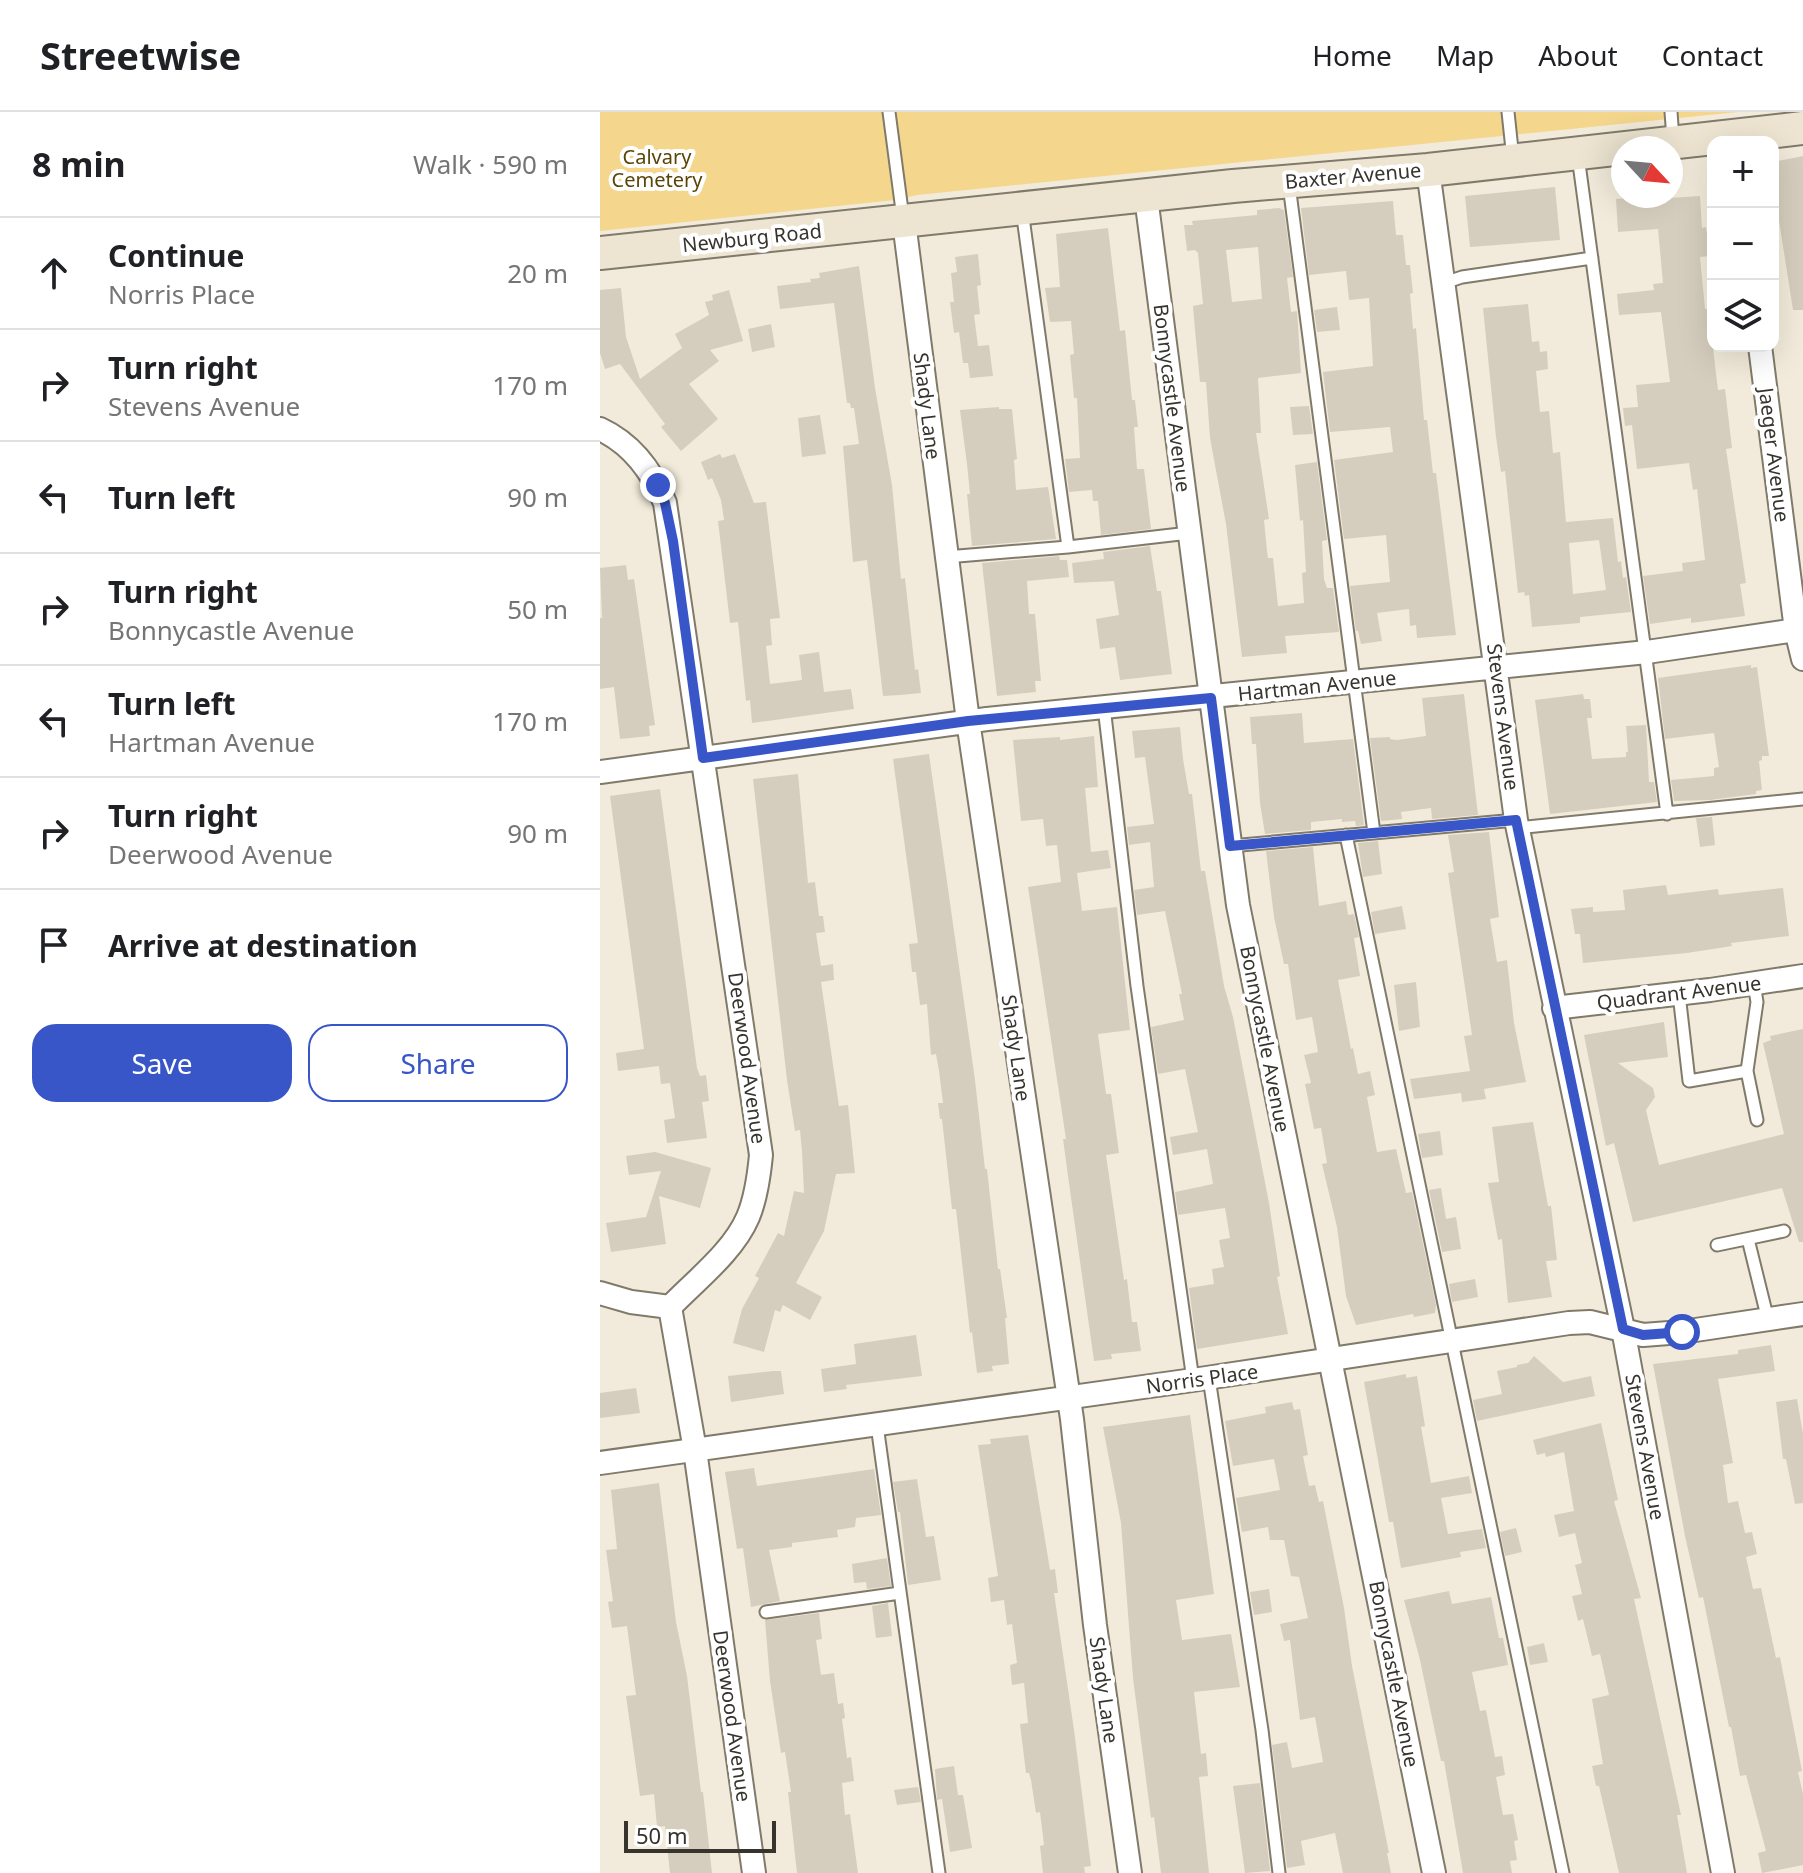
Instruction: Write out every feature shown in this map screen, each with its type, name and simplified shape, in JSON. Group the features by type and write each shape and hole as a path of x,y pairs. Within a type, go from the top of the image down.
{"main road":[{"name":"Baxter Avenue","path":"904,222 1577,153 1672,127 1718,136"},
{"name":"Baxter Avenue","path":"1752,136 1803,128"},
{"name":"Newburg Road","path":"600,253 904,222"}],"street":[{"name":"Stevens Avenue","path":"1428,170 1516,824 1623,1329 1723,1873"},
{"name":"Bonnycastle Avenue","path":"1146,197 1244,936 1434,1873"},
{"name":"Shady Lane","path":"904,222 968,721 1068,1398 1095,1625 1130,1873"},
{"name":"Jaeger Avenue","path":"1761,352 1796,630 1803,659"},
{"name":"Deerwood Avenue","path":"600,429 636,454 658,485 665,503 761,1155 747,1220 734,1241 670,1307 695,1450 754,1873"},
{"name":"Hartman Avenue","path":"600,772 968,721 1647,652 1796,630"},
{"name":"Quadrant Avenue","path":"1554,1008 1803,976"},
{"path":"600,1293 631,1302 670,1307"},
{"name":"Norris Place","path":"600,1463 1201,1379 1569,1323 1590,1322 1643,1335 1803,1317"}],"lane":[{"path":"889,112 904,222"},
{"path":"1508,112 1513,160"},
{"path":"1577,153 1667,814"},
{"path":"1288,181 1374,833"},
{"path":"1022,210 1068,547"},
{"path":"1444,283 1462,277 1592,258"},
{"path":"946,557 1189,533"},
{"path":"1104,707 1137,986 1262,1730 1279,1873"},
{"path":"1230,846 1346,835 1667,814 1803,799"},
{"path":"1346,835 1563,1873"},
{"path":"1754,984 1757,1002 1747,1071 1757,1120"},
{"path":"1679,994 1689,1081 1747,1071"},
{"path":"1717,1245 1784,1231"},
{"path":"1748,1239 1768,1320"},
{"path":"877,1425 939,1873"},
{"path":"766,1612 900,1593"}],"green space":[{"name":"Calvary Cemetery","path":"600,112 1738,112 917,195 895,200 600,231"}],"building":[{"path":"1803,156 1803,310 1793,310 1779,221 1779,161"},
{"path":"1555,187 1560,240 1470,247 1465,196"},
{"path":"1700,196 1702,228 1706,227 1707,234 1707,256 1700,257 1707,309 1707,352 1713,352 1718,390 1725,389 1732,448 1726,449 1746,583 1740,584 1745,616 1691,623 1691,618 1650,624 1643,576 1683,571 1682,563 1705,560 1697,489 1693,490 1689,463 1637,469 1632,425 1625,426 1623,408 1638,407 1636,385 1670,382 1661,312 1619,315 1617,294 1654,290 1653,284 1663,283 1658,229 1618,232 1617,208 1683,208 1683,197"},
{"path":"1393,201 1396,235 1403,235 1406,265 1410,265 1413,329 1416,328 1424,420 1427,420 1433,473 1436,473 1456,635 1417,638 1416,625 1410,626 1409,609 1377,613 1382,641 1361,644 1356,631 1350,586 1390,582 1386,535 1344,539 1334,460 1393,452 1390,427 1330,432 1323,372 1373,366 1369,298 1349,300 1346,271 1309,275 1301,208"},
{"path":"1257,210 1284,210 1293,277 1287,278 1291,312 1297,311 1301,373 1258,378 1261,433 1256,433 1269,519 1264,520 1268,558 1273,558 1278,606 1304,603 1303,520 1300,521 1295,465 1317,462 1327,540 1322,541 1324,579 1327,588 1333,588 1339,632 1285,636 1287,653 1242,657 1226,524 1210,438 1206,382 1200,382 1193,306 1203,304 1198,253 1195,250 1187,251 1184,225 1193,225 1192,221 1257,215","holes":["1258,247 1262,299 1232,302 1226,250"]},
{"path":"1108,228 1120,331 1125,330 1132,400 1135,400 1137,469 1144,469 1151,529 1101,535 1098,501 1093,501 1092,490 1069,492 1065,459 1080,458 1077,398 1074,398 1070,355 1074,354 1071,321 1050,322 1045,288 1060,287 1056,234"},
{"path":"978,254 980,314 974,315 978,346 989,345 993,376 970,378 968,363 963,363 959,332 954,333 950,302 954,302 951,273 957,272 955,257"},
{"path":"859,266 892,485 901,579 905,578 915,670 918,669 921,693 883,696 867,560 853,562 843,446 859,444 854,408 847,403 834,303 780,309 777,286 811,282 810,279 820,278 819,273"},
{"path":"621,288 626,337 640,379 682,348 675,334 709,315 705,302 713,300 712,295 729,290 743,341 710,350 719,361 689,384 718,419 681,451 661,427 665,424 620,364 605,369 600,353 600,290"},
{"path":"1528,304 1532,342 1539,341 1540,352 1547,351 1548,369 1536,371 1540,412 1549,411 1553,453 1560,452 1566,522 1613,518 1618,562 1621,561 1623,578 1626,577 1631,612 1580,617 1580,623 1532,627 1529,595 1518,593 1505,471 1501,472 1496,437 1483,308","holes":["1599,540 1606,590 1573,594 1569,543"]},
{"path":"1337,307 1340,330 1317,332 1314,310"},
{"path":"771,324 775,347 752,352 748,329"},
{"path":"1309,406 1313,434 1293,435 1290,407"},
{"path":"1012,409 1017,459 1014,460 1016,490 1048,487 1056,539 972,546 967,494 970,494 960,410"},
{"path":"820,415 826,454 802,457 798,418"},
{"path":"720,454 722,458 735,454 754,503 766,502 780,618 770,619 772,645 766,646 770,684 802,680 799,655 819,652 824,692 851,689 854,709 752,723 750,700 746,701 738,622 730,623 718,521 724,520 721,500 701,462"},
{"path":"1150,546 1157,591 1161,591 1172,674 1120,680 1115,647 1100,649 1096,619 1119,615 1114,581 1074,583 1072,563 1104,559 1103,552"},
{"path":"1059,556 1060,560 1067,560 1069,577 1027,581 1029,614 1035,614 1041,681 1035,681 1036,692 997,696 982,563"},
{"path":"626,565 628,580 634,579 655,725 649,726 650,736 620,739 614,687 600,689 600,568"},
{"path":"1751,665 1751,668 1757,667 1769,756 1762,756 1759,761 1762,790 1756,791 1756,794 1710,800 1674,801 1671,780 1714,776 1714,768 1719,767 1714,733 1665,739 1658,678"},
{"path":"1464,694 1478,815 1432,819 1431,808 1401,812 1402,819 1381,821 1370,738 1390,737 1397,740 1426,736 1422,698"},
{"path":"1583,694 1584,699 1590,699 1592,718 1587,718 1592,759 1626,757 1626,726 1646,725 1649,782 1654,782 1657,802 1550,814 1535,700"},
{"path":"1302,713 1304,743 1353,739 1364,825 1356,826 1355,821 1342,822 1342,819 1311,822 1311,830 1265,834 1256,744 1252,744 1250,717"},
{"path":"1180,727 1201,871 1205,871 1224,986 1233,1017 1269,1203 1280,1276 1277,1277 1288,1334 1197,1349 1189,1288 1214,1284 1212,1269 1224,1267 1219,1240 1230,1238 1225,1208 1178,1215 1175,1192 1213,1184 1207,1149 1173,1155 1170,1137 1198,1132 1185,1069 1158,1074 1151,1027 1184,1020 1179,994 1182,994 1165,911 1137,915 1134,890 1154,887 1150,842 1129,845 1127,827 1154,824 1145,757 1135,758 1132,731"},
{"path":"1094,736 1098,787 1085,788 1091,852 1108,850 1111,868 1077,873 1082,911 1117,907 1130,1030 1098,1034 1106,1094 1111,1094 1119,1153 1106,1155 1124,1280 1127,1279 1132,1322 1137,1322 1141,1351 1111,1354 1112,1359 1094,1361 1063,1139 1066,1139 1028,887 1061,882 1057,845 1046,846 1043,819 1021,821 1013,740"},
{"path":"929,754 1007,1318 1009,1364 992,1366 993,1371 977,1373 956,1209 952,1209 940,1119 938,1103 943,1103 939,1071 936,1054 931,1055 927,1004 920,1005 916,972 912,972 909,944 918,943 893,759"},
{"path":"798,774 808,883 815,882 819,916 823,916 825,932 816,933 821,966 833,964 834,980 821,982 839,1106 848,1105 855,1173 836,1174 824,1231 796,1283 822,1297 810,1320 783,1305 780,1312 775,1310 764,1352 733,1343 742,1309 759,1278 755,1276 778,1233 784,1236 794,1191 804,1193 800,1130 795,1131 787,1080 753,779"},
{"path":"660,789 697,1068 700,1076 706,1075 709,1101 702,1102 707,1138 667,1143 664,1120 675,1118 670,1083 661,1084 659,1066 618,1071 616,1053 644,1049 610,796"},
{"path":"1712,817 1715,845 1700,847 1696,818"},
{"path":"1489,832 1499,917 1490,919 1497,962 1507,960 1514,1023 1526,1082 1484,1089 1486,1099 1462,1102 1461,1093 1414,1099 1410,1079 1470,1071 1464,1036 1472,1035 1448,873 1454,872 1448,835"},
{"path":"1378,841 1382,874 1363,877 1358,843"},
{"path":"1313,847 1319,906 1346,901 1348,915 1354,914 1359,937 1354,938 1360,976 1338,980 1351,1049 1358,1074 1370,1071 1375,1095 1367,1097 1377,1152 1396,1149 1406,1193 1412,1192 1436,1305 1435,1313 1356,1325 1346,1296 1337,1227 1322,1164 1327,1163 1321,1128 1314,1129 1305,1084 1311,1083 1304,1055 1318,1052 1312,1017 1296,1020 1288,964 1284,964 1274,917 1266,851"},
{"path":"1666,885 1668,895 1718,889 1719,895 1783,888 1789,936 1731,943 1732,946 1687,953 1583,963 1580,934 1575,934 1571,909 1593,907 1593,912 1625,910 1623,890"},
{"path":"1402,906 1406,929 1375,934 1371,912"},
{"path":"1416,982 1420,1027 1399,1031 1394,985"},
{"path":"1664,1022 1668,1057 1618,1063 1653,1088 1655,1097 1646,1110 1659,1165 1784,1134 1763,1043 1771,1040 1770,1036 1803,1029 1803,1242 1799,1242 1782,1188 1633,1222 1614,1143 1606,1146 1584,1035"},
{"path":"1533,1122 1548,1206 1551,1206 1557,1260 1546,1261 1552,1297 1508,1303 1502,1239 1498,1240 1488,1183 1499,1182 1492,1127"},
{"path":"1440,1131 1443,1155 1422,1158 1418,1134"},
{"path":"655,1152 711,1168 700,1208 659,1196 666,1244 611,1252 606,1223 646,1217 661,1171 629,1175 626,1156"},
{"path":"1441,1188 1446,1219 1456,1217 1461,1249 1442,1252 1429,1190"},
{"path":"1475,1279 1478,1297 1452,1302 1449,1284"},
{"path":"916,1335 922,1376 846,1385 847,1389 824,1392 821,1369 856,1364 854,1344"},
{"path":"1771,1345 1775,1371 1718,1379 1733,1463 1723,1465 1728,1503 1738,1501 1745,1533 1752,1532 1757,1554 1746,1557 1753,1589 1761,1588 1776,1658 1780,1657 1802,1771 1798,1772 1803,1794 1803,1865 1762,1873 1758,1853 1766,1851 1746,1775 1740,1776 1703,1597 1699,1598 1685,1536 1653,1364 1738,1354 1738,1350"},
{"path":"1534,1356 1563,1382 1591,1376 1595,1396 1477,1421 1473,1400 1502,1394 1497,1371 1528,1363"},
{"path":"781,1371 784,1394 731,1402 728,1376"},
{"path":"1406,1374 1406,1378 1417,1376 1425,1426 1421,1427 1431,1483 1469,1476 1472,1493 1441,1498 1448,1534 1482,1529 1486,1548 1460,1552 1461,1557 1401,1568 1393,1522 1389,1522 1364,1382"},
{"path":"636,1388 640,1413 600,1418 600,1393"},
{"path":"1797,1399 1803,1434 1803,1503 1795,1504 1786,1459 1783,1459 1776,1402"},
{"path":"1292,1402 1294,1410 1300,1409 1308,1455 1303,1456 1309,1486 1315,1485 1319,1502 1323,1501 1391,1873 1343,1873 1335,1833 1301,1841 1305,1865 1287,1868 1272,1745 1287,1742 1292,1768 1323,1762 1315,1717 1300,1720 1290,1640 1284,1641 1280,1624 1308,1618 1299,1577 1291,1576 1284,1540 1270,1540 1268,1527 1242,1532 1236,1498 1280,1490 1274,1459 1233,1466 1225,1421 1266,1413 1265,1407"},
{"path":"1190,1415 1214,1594 1176,1600 1182,1640 1231,1634 1240,1687 1194,1692 1201,1754 1206,1753 1208,1776 1199,1777 1209,1873 1161,1873 1133,1678 1121,1523 1103,1427"},
{"path":"1601,1423 1618,1500 1614,1501 1641,1598 1634,1599 1681,1815 1677,1815 1687,1873 1619,1873 1592,1766 1603,1764 1592,1699 1609,1695 1600,1654 1592,1656 1583,1619 1578,1621 1572,1596 1582,1594 1575,1565 1582,1563 1575,1533 1559,1537 1554,1515 1574,1511 1564,1452 1546,1457 1545,1453 1537,1455 1533,1440"},
{"path":"1028,1435 1050,1570 1055,1569 1058,1593 1054,1593 1091,1866 1084,1867 1085,1873 1043,1873 1040,1812 1036,1813 1031,1780 1029,1773 1026,1773 1020,1724 1028,1723 1024,1683 1012,1685 1010,1665 1017,1663 1012,1624 1007,1625 1004,1600 991,1602 988,1578 998,1576 978,1445 991,1444 990,1439"},
{"path":"754,1468 757,1486 874,1469 881,1515 856,1518 855,1527 837,1530 838,1537 792,1543 792,1547 769,1550 780,1601 751,1607 743,1548 737,1549 725,1472"},
{"path":"917,1479 926,1537 934,1536 941,1580 908,1585 900,1512 893,1482"},
{"path":"659,1483 712,1873 670,1873 665,1826 657,1827 654,1794 640,1796 626,1696 636,1695 627,1626 612,1628 608,1602 613,1601 606,1550 617,1549 611,1490"},
{"path":"1516,1528 1522,1552 1505,1556 1500,1532"},
{"path":"887,1558 891,1586 867,1589 866,1582 854,1583 852,1564"},
{"path":"1269,1589 1272,1612 1254,1615 1250,1592"},
{"path":"1449,1591 1452,1604 1491,1597 1499,1638 1503,1638 1508,1665 1472,1672 1480,1711 1486,1710 1495,1757 1502,1756 1505,1775 1496,1777 1503,1815 1513,1814 1518,1840 1514,1841 1517,1860 1510,1861 1512,1873 1463,1873 1444,1761 1441,1761 1404,1600"},
{"path":"888,1603 892,1636 876,1638 872,1606"},
{"path":"819,1613 822,1639 816,1640 821,1675 834,1673 838,1704 843,1703 847,1758 851,1757 854,1781 842,1783 845,1815 850,1814 858,1873 797,1873 788,1792 791,1792 785,1752 781,1753 770,1681 765,1620"},
{"path":"1544,1643 1548,1662 1530,1665 1527,1647"},
{"path":"954,1766 958,1795 963,1795 972,1848 950,1852 942,1799 937,1800 935,1769"},
{"path":"1260,1783 1270,1871 1245,1873 1233,1786"},
{"path":"918,1787 921,1802 897,1805 894,1790"}],"route":[{"path":"658,485 673,541 703,758 968,721 1211,698 1230,846 1516,820 1623,1329 1643,1335 1682,1332"}]}
